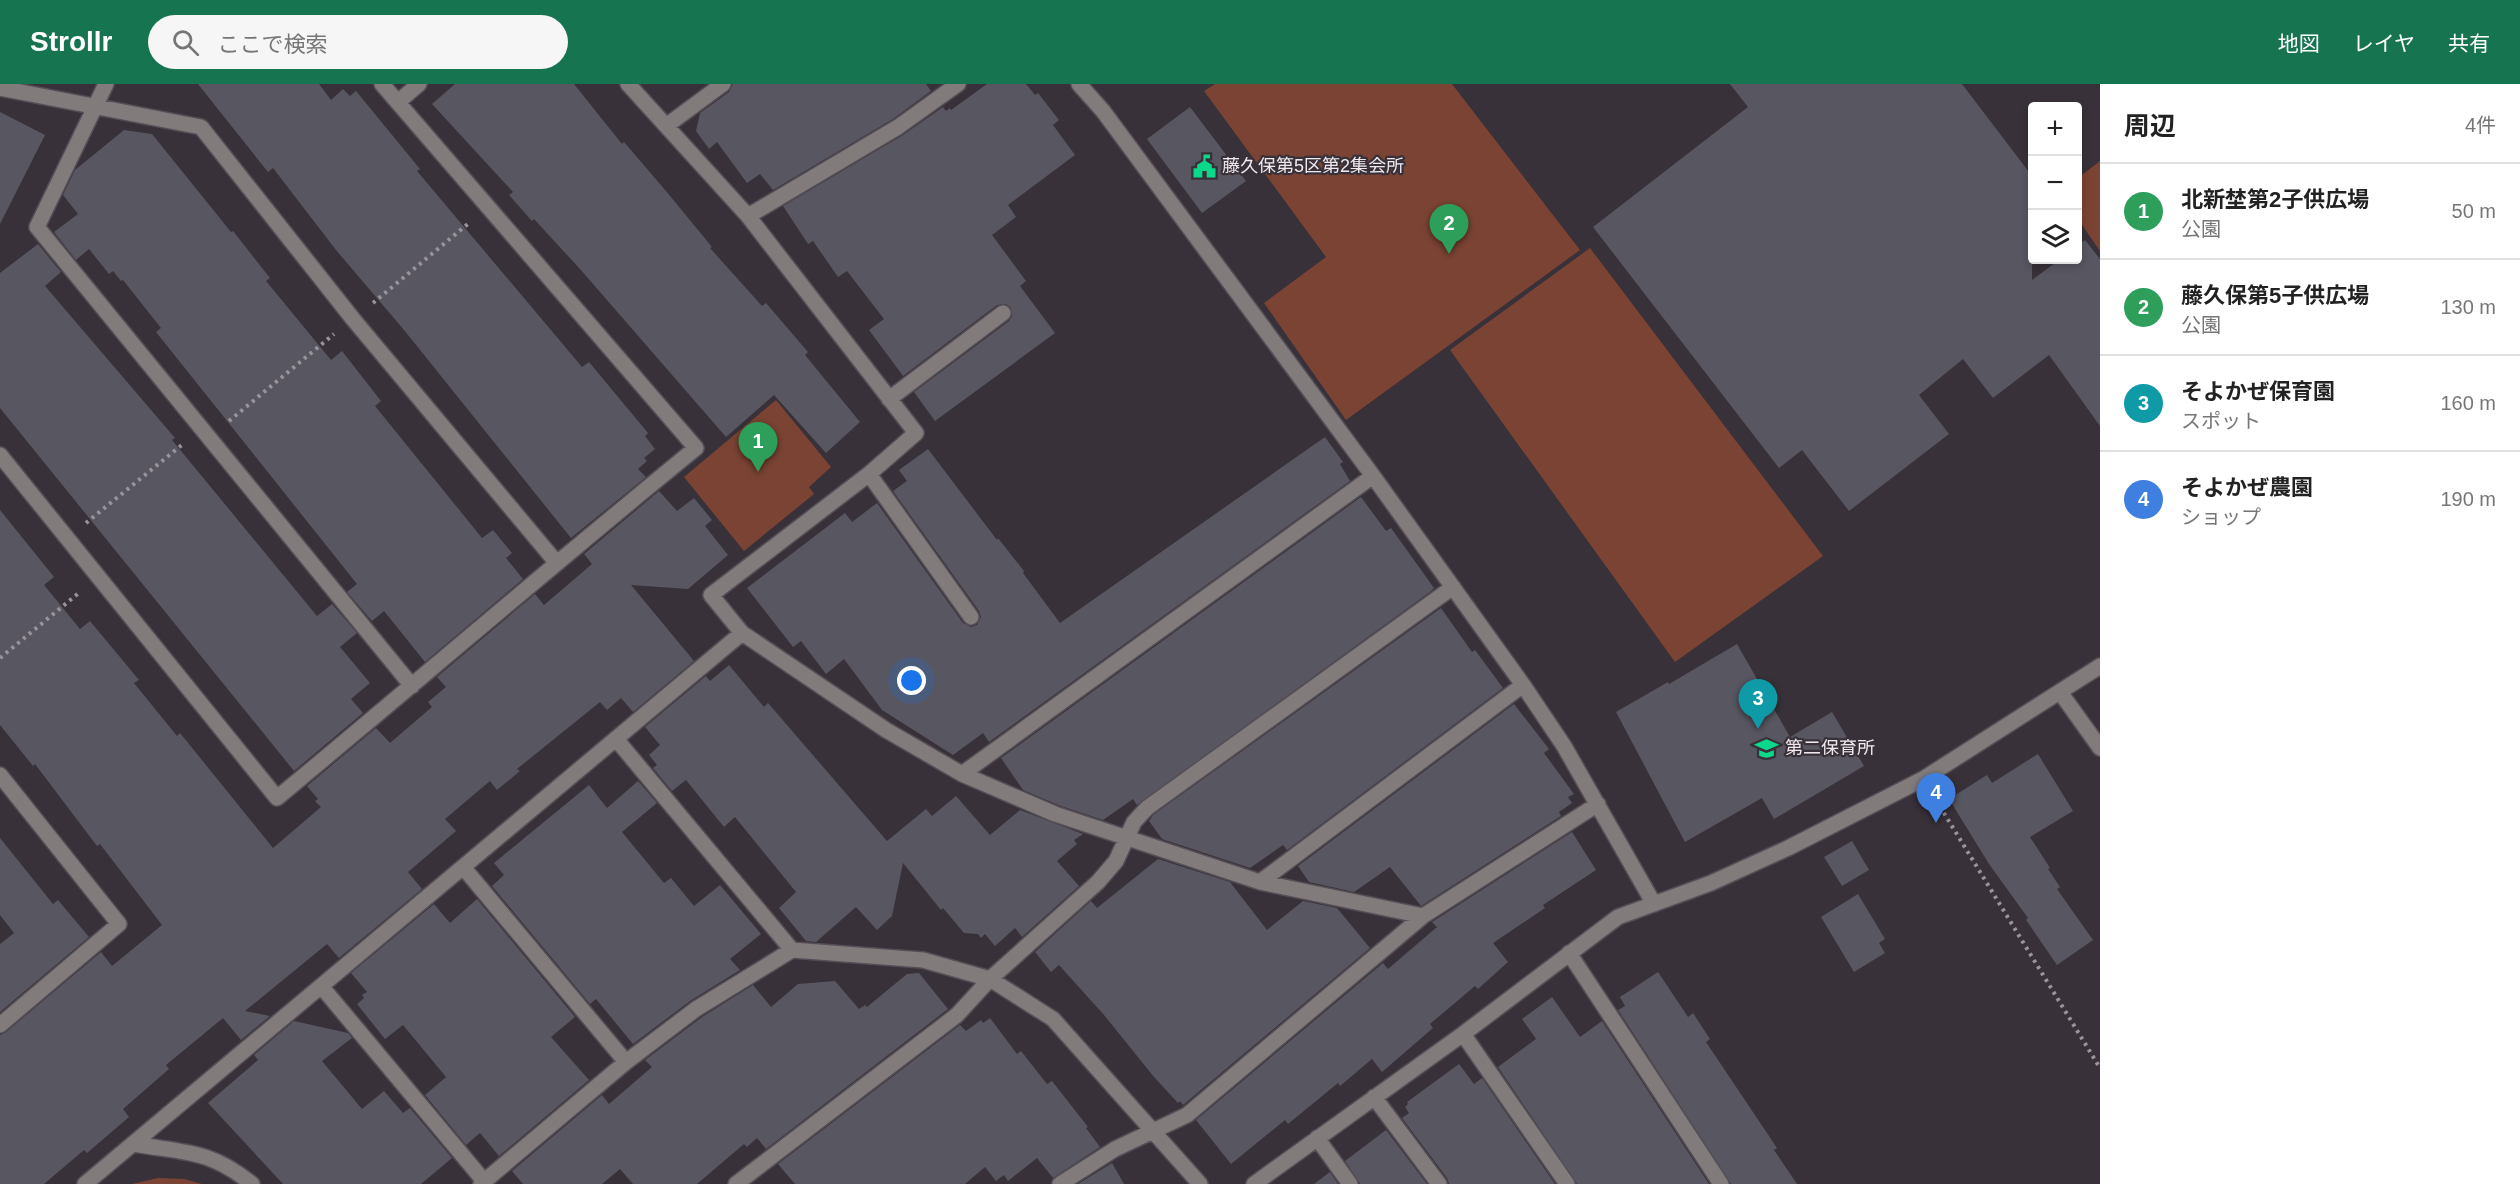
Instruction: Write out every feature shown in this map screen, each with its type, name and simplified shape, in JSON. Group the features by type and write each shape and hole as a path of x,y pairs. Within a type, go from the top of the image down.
{"street":[{"path":"106,84 37,227 412,686"},
{"path":"0,455 277,798 556,562 696,448 382,84"},
{"path":"398,102 419,84"},
{"path":"628,84 748,216 916,433 869,474 711,595 742,633 886,730 963,774 1055,814 1260,882 1423,916"},
{"path":"666,126 723,84"},
{"path":"748,216 898,127 958,84"},
{"path":"1079,84 1110,121 1373,476 1523,685 1564,746 1653,904"},
{"path":"0,88 201,127 346,310 556,562"},
{"path":"889,399 1003,313"},
{"path":"869,474 971,616"},
{"path":"963,774 1373,476"},
{"path":"736,1184 957,1015 990,979 1098,882 1116,861 1134,822 1147,808 1453,587"},
{"path":"85,1184 742,633"},
{"path":"1254,1184 1463,1035 1618,917 1711,883 1788,848 1923,779 2100,666"},
{"path":"1260,882 1523,685"},
{"path":"2060,692 2100,748"},
{"path":"616,739 792,950"},
{"path":"0,775 119,924 0,1025"},
{"path":"1060,1184 1115,1149 1187,1115 1423,916 1598,804"},
{"path":"463,867 626,1062"},
{"path":"321,986 482,1183 626,1062 696,1009 792,950 848,952 923,960 990,979 1053,1019 1200,1184"},
{"path":"1569,953 1720,1184"},
{"path":"1463,1035 1567,1184"},
{"path":"1374,1097 1439,1184"},
{"path":"1317,1138 1350,1184"},
{"path":"134,1144 202,1154 233,1169 252,1184"}],"path":[{"path":"68,538 202,428"},
{"path":"0,658 99,576"},
{"path":"1923,779 2100,1068"}],"shaded area":[{"path":"1215,84 1452,84 1580,250 1346,420 1264,303 1326,257 1204,91"},
{"path":"2100,161 2100,251 2082,225 2082,175"},
{"path":"1590,248 1823,556 1675,662 1450,350"},
{"path":"776,400 831,467 809,487 814,494 744,551 684,477"},
{"path":"158,1178 184,1179 202,1184 132,1184"}],"building":[{"path":"198,84 319,84 331,100 343,89 350,96 356,91 420,169 417,171 582,367 589,362 648,433 645,436 655,449 644,458 647,461 638,469 646,477 571,538 404,330 336,250 273,168 268,172"},
{"path":"455,84 574,84 622,144 624,142 666,191 712,247 710,248 762,306 766,303 808,352 805,355 860,422 826,453 774,395 726,437 580,269 509,195 513,192 432,104"},
{"path":"733,84 926,84 931,91 893,119 773,190 760,174 747,183 717,142 709,149 696,131 700,113 729,92"},
{"path":"987,84 1026,84 1035,95 1038,93 1059,120 1053,125 1075,155 1008,205 1016,217 992,235 1026,281 1020,286 1055,333 935,421 914,392 1009,321 1012,316 1011,308 1006,304 997,305 903,376 869,330 884,319 847,271 838,277 813,241 808,244 783,206 903,135 943,107 946,111 950,108 951,110"},
{"path":"1730,84 1962,84 2028,171 2028,264 2032,264 2032,280 2054,264 2082,264 2082,242 2085,240 2100,259 2100,426 2049,355 1993,398 1963,359 1919,395 1949,434 1849,511 1802,450 1779,468 1593,227 1748,107"},
{"name":"藤久保第5区第2集会所","path":"1190,107 1246,181 1202,213 1147,139"},
{"path":"0,112 45,135 0,224"},
{"path":"124,130 152,134 231,232 233,231 270,278 266,281 331,360 342,351 381,401 375,406 482,538 493,530 512,553 506,558 523,579 425,662 384,611 372,621 347,592 357,584 156,332 161,328 123,280 121,281 113,271 109,274 89,249 76,260 54,232 78,214 63,195 75,170"},
{"path":"38,244 61,272 45,286 175,438 172,440 317,616 332,604 357,633 340,647 370,683 351,699 363,713 294,771 0,408 0,273"},
{"path":"1325,437 1343,462 1340,464 1350,481 989,742 983,733 953,755 882,710 844,659 826,674 801,641 793,647 747,588 845,513 852,522 877,503 963,623 971,627 977,625 981,617 979,611 893,491 907,481 899,470 928,449 997,540 998,538 1024,571 1023,573 1060,623"},
{"path":"659,491 677,511 694,498 712,520 705,526 728,555 688,589 631,585 694,661 633,712 621,698 607,710 600,702 517,769 520,771 497,790 490,781 445,819 456,831 408,872 422,889 339,958 327,944 245,1011 270,1016 241,1040 223,1018 166,1065 169,1069 123,1109 129,1117 87,1153 84,1150 44,1184 0,1184 0,1035 101,952 112,966 162,925 100,844 97,846 35,764 33,766 0,725 0,510 54,577 44,585 80,629 90,621 139,680 134,683 177,736 180,733 273,848 321,807 315,801 318,799 307,786 376,728 390,743 432,707 428,702 446,687 437,677 535,594 544,605 592,564 584,554"},
{"path":"1361,497 1386,531 1391,528 1434,588 1430,592 1137,805 1133,799 1103,820 1023,790 1001,758"},
{"path":"1441,608 1472,652 1475,650 1503,688 1287,850 1283,845 1250,868 1162,839 1149,821 1153,815"},
{"path":"1737,644 1790,737 1832,712 1864,766 1774,819 1762,798 1685,842 1616,712"},
{"path":"729,665 764,707 768,703 887,841 926,809 932,816 956,796 990,835 1020,810 1083,834 1074,840 1077,844 1057,861 1079,886 1022,937 1015,928 995,946 985,934 981,938 978,934 964,933 943,908 941,910 903,863 892,916 877,930 856,907 816,942 806,941 779,908 796,892 735,817 724,827 686,780 672,791 653,768 657,765 649,755 660,745 645,727 706,676 710,681"},
{"path":"1514,704 1549,749 1544,753 1574,794 1568,797 1572,803 1559,812 1561,816 1421,906 1390,867 1354,892 1309,882 1298,866"},
{"path":"2038,754 2073,811 2030,837 2060,887 2057,889 2093,940 2057,965 2026,920 2028,918 1989,864 1949,799 1987,775 1992,783"},
{"path":"638,781 657,803 622,832 664,883 671,878 694,906 720,885 761,934 730,959 740,970 690,1001 633,1044 596,999 590,1004 492,886 504,875 494,863 589,785 607,808"},
{"path":"1572,832 1596,870 1543,905 1545,908 1493,943 1508,962 1478,989 1475,986 1430,1024 1433,1028 1382,1072 1372,1059 1340,1086 1338,1083 1288,1124 1285,1120 1231,1164 1196,1120 1383,963 1388,969 1437,927 1432,922"},
{"path":"0,838 53,904 58,900 89,937 0,1012 0,944 14,933 0,915"},
{"path":"1852,841 1869,870 1842,886 1824,857"},
{"path":"1158,859 1230,882 1267,930 1303,901 1337,908 1370,948 1183,1105 1180,1101 1178,1103 1154,1077 1104,1015 1059,965 1051,972 1035,952 1091,901 1097,908"},
{"path":"1858,894 1885,939 1879,943 1885,953 1854,972 1821,917"},
{"path":"477,899 575,1017 551,1037 589,1080 499,1156 480,1133 466,1145 425,1095 446,1077 403,1025 385,1039 357,1004 364,998 362,995 367,992 351,973 434,904 450,923"},
{"path":"1658,972 1688,1017 1693,1013 1710,1039 1706,1042 1777,1148 1774,1150 1797,1184 1731,1184 1618,1010 1625,1006 1620,997"},
{"path":"919,973 948,1009 766,1149 757,1138 747,1147 744,1144 697,1184 633,1184 620,1169 602,1184 523,1184 512,1171 602,1095 609,1104 652,1067 645,1060 702,1017 753,985 771,1007 798,984 835,981 859,1009 865,1005 867,1007 907,974"},
{"path":"1552,997 1580,1037 1602,1021 1709,1184 1577,1184 1498,1067 1536,1039 1522,1019"},
{"path":"990,1018 1017,1054 1021,1051 1047,1084 1052,1081 1088,1127 1086,1128 1100,1147 1053,1178 1037,1158 1008,1181 1004,1175 996,1181 985,1167 965,1184 795,1184 778,1164 960,1025 966,1031 981,1020 983,1023"},
{"path":"294,1021 348,1033 352,1038 322,1061 362,1109 384,1091 403,1113 410,1108 452,1158 421,1184 283,1184 208,1103 258,1060 254,1055"},
{"path":"1459,1064 1474,1084 1482,1078 1555,1184 1449,1184 1447,1178 1402,1118 1409,1113 1405,1107 1407,1102"},
{"path":"1386,1130 1427,1184 1360,1184 1345,1161"},
{"path":"1112,1163 1124,1184 1078,1184"},
{"path":"1330,1172 1338,1184 1314,1184"}],"place":[{"name":"藤久保第5区第2集会所","path":"1204,166"},
{"name":"藤久保第5子供広場","path":"1449,254"},
{"name":"北新埜第2子供広場","path":"758,472"},
{"name":"そよかぜ保育園","path":"1758,729"},
{"name":"第二保育所","path":"1767,748"},
{"name":"そよかぜ農園","path":"1936,823"}]}
